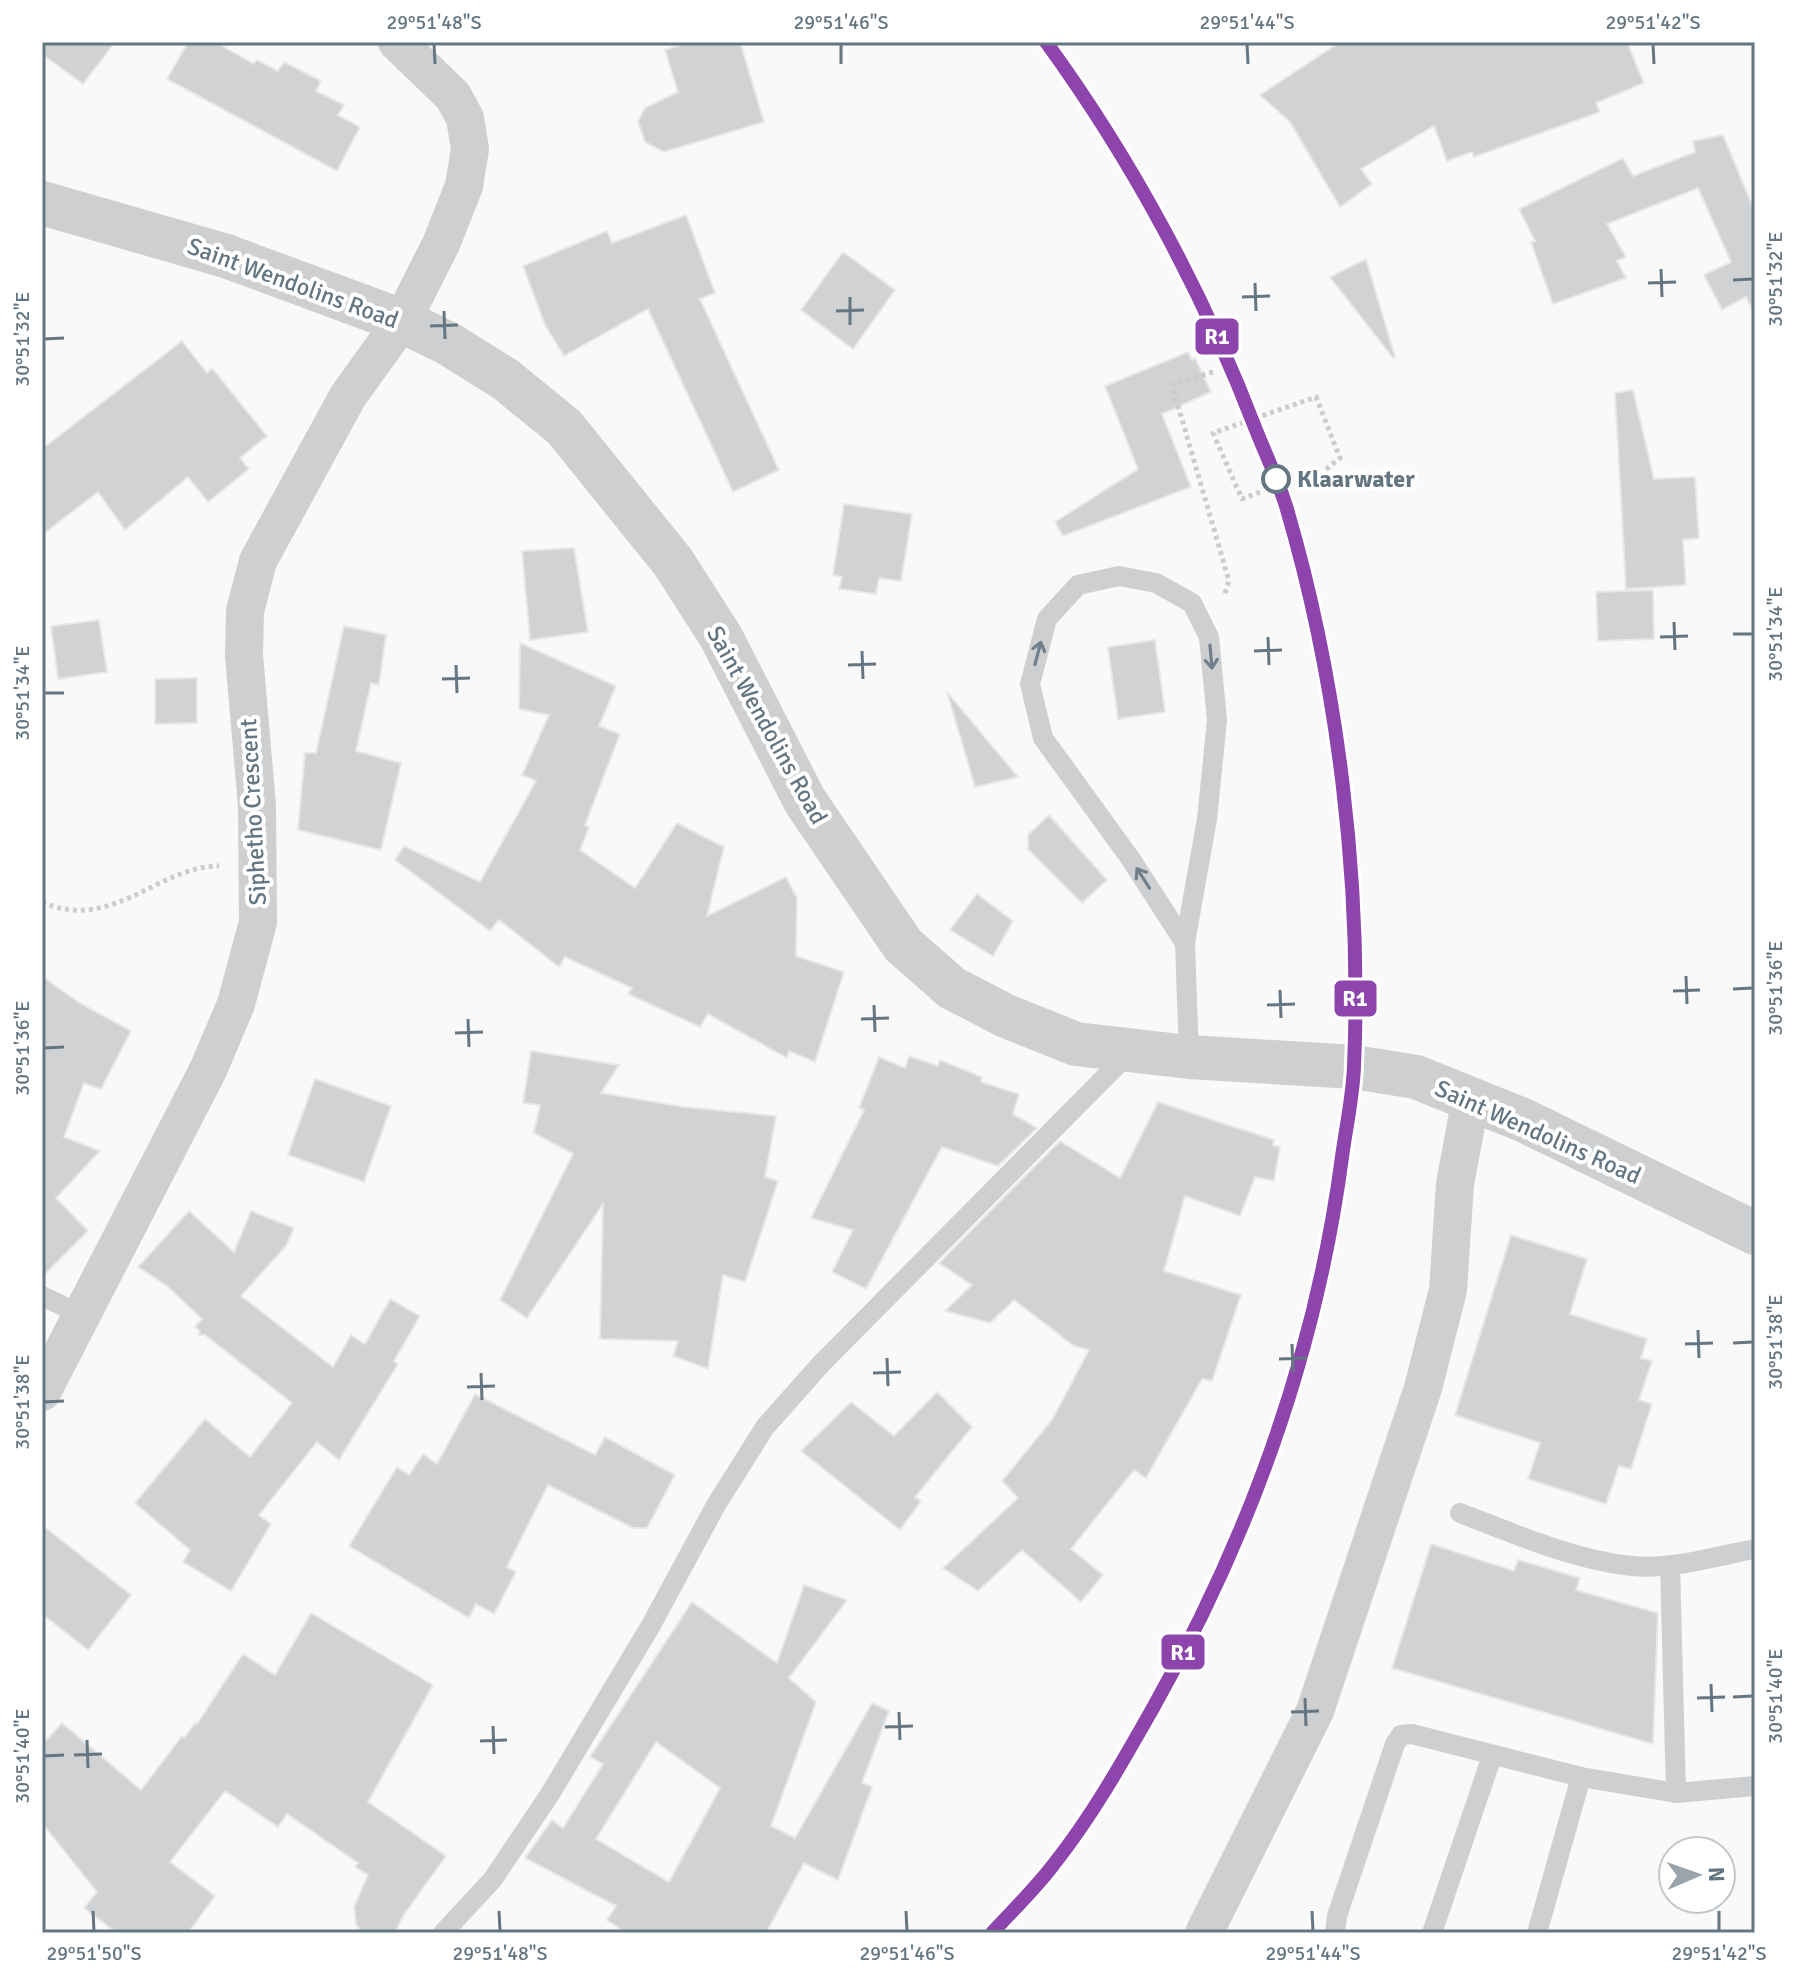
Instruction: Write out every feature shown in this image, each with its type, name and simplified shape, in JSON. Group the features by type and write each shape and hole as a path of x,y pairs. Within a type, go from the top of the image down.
{"street":[{"name":"Siphetho Crescent","path":"42,1392 208,1070 236,1004 258,922 259,872 244,655 245,611 258,561 348,396 402,321 441,244 464,186 470,149 465,118 453,96 397,42"},
{"name":"Saint Wendolins Road","path":"42,203 226,256 402,321 449,344 505,379 564,427 673,562 721,637 805,801 903,945 952,988 1006,1016 1076,1044 1189,1057 1354,1067 1416,1077 1471,1098 1755,1233"},
{"path":"1204,1933 1315,1711 1423,1388 1448,1290 1455,1184 1471,1098"}],"lane":[{"path":"1185,943 1130,858 1082,797 1043,738 1030,684 1047,619 1078,585 1119,576 1156,583 1192,603 1209,637 1217,720 1207,819 1185,943 1189,1057"},
{"path":"443,1933 493,1879 550,1794 650,1627 716,1505 765,1427 821,1364 1130,1052"},
{"path":"42,1296 82,1315"},
{"path":"1460,1513 1578,1554 1632,1566 1670,1565 1755,1549"},
{"path":"1670,1565 1676,1793"},
{"path":"1335,1933 1342,1902 1401,1735 1412,1734 1581,1777 1676,1793 1755,1786"},
{"path":"1432,1933 1492,1756"},
{"path":"1537,1933 1581,1777"}],"path":[{"path":"1209,637 1229,581 1172,385 1213,372"},
{"path":"1260,492 1242,499 1213,433 1316,397 1340,458 1324,471"},
{"path":"42,902 85,910 118,904 180,874 209,866 231,866 259,872"}],"building":[{"path":"42,42 115,42 83,84 42,54"},
{"path":"188,42 215,42 254,64 257,60 278,71 284,62 321,81 316,91 344,105 338,115 360,127 337,171 167,79"},
{"path":"690,42 740,42 764,122 664,152 645,142 638,121 645,108 678,92 665,50"},
{"path":"1340,42 1627,42 1644,83 1596,103 1600,112 1474,157 1472,152 1447,161 1434,126 1361,169 1372,184 1340,207 1290,122 1260,95"},
{"path":"1723,135 1755,212 1755,316 1746,297 1722,310 1704,275 1731,262 1698,188 1607,224 1626,257 1617,261 1626,278 1553,304 1531,242 1535,241 1519,209 1623,158 1633,176 1695,152 1693,141"},
{"path":"686,215 715,293 700,299 779,470 733,492 648,309 564,356 545,325 523,266 607,231 612,243"},
{"path":"843,252 895,290 853,349 801,310"},
{"path":"1366,259 1395,357 1393,358 1330,277"},
{"path":"182,341 207,373 212,368 267,436 240,458 249,469 208,502 188,477 125,530 98,492 42,535 42,449"},
{"path":"1188,352 1192,360 1195,358 1211,392 1162,414 1191,487 1063,536 1055,522 1138,469 1105,386"},
{"path":"1633,390 1654,479 1695,477 1699,538 1683,540 1686,585 1626,589 1615,393"},
{"path":"844,504 912,514 901,581 879,578 876,594 839,589 842,577 833,575"},
{"path":"574,548 588,632 530,640 522,551"},
{"path":"1653,590 1654,639 1598,641 1596,592"},
{"path":"99,620 107,672 58,679 51,626"},
{"path":"344,626 386,635 379,685 371,683 356,751 401,763 381,850 298,830 305,753 316,753"},
{"path":"1155,640 1165,712 1118,719 1108,647"},
{"path":"520,643 616,686 599,726 620,734 585,825 589,828 580,850 635,888 677,823 724,847 707,916 786,877 797,898 796,956 844,972 815,1062 789,1051 787,1058 708,1014 700,1027 628,994 632,988 565,957 559,967 499,920 490,931 395,860 404,846 480,882 536,781 522,775 549,715 519,709"},
{"path":"197,678 197,723 155,724 155,679"},
{"path":"947,692 1018,777 975,787"},
{"path":"1049,815 1107,880 1082,903 1028,849 1028,835"},
{"path":"977,894 1013,921 993,956 950,930"},
{"path":"42,976 78,1002 131,1031 101,1089 84,1083 64,1137 100,1151 56,1198 88,1231 42,1277"},
{"path":"531,1051 619,1065 601,1093 684,1107 776,1116 765,1177 778,1181 745,1282 723,1275 708,1369 673,1356 678,1341 600,1339 603,1204 527,1318 500,1300 573,1154 534,1133 540,1105 523,1103"},
{"path":"909,1056 938,1066 940,1060 982,1077 981,1082 1019,1094 1013,1114 1037,1128 998,1166 942,1147 866,1289 832,1272 853,1230 811,1218 864,1110 859,1108 879,1057 905,1068"},
{"path":"315,1079 391,1106 364,1182 288,1155"},
{"path":"1158,1102 1274,1140 1273,1145 1280,1147 1274,1181 1255,1177 1240,1216 1185,1196 1164,1271 1241,1295 1212,1381 1202,1379 1146,1478 1134,1470 1071,1549 1103,1575 1081,1602 1022,1550 978,1591 943,1568 1018,1498 1002,1481 1052,1420 1089,1350 1074,1346 1014,1300 990,1323 945,1311 972,1285 939,1263 1060,1141 1120,1178"},
{"path":"189,1211 234,1252 251,1211 294,1228 286,1246 241,1296 333,1367 351,1335 365,1344 390,1299 420,1316 394,1361 398,1364 339,1460 317,1442 259,1515 271,1524 231,1591 183,1562 190,1550 135,1503 205,1419 250,1457 292,1403 205,1335 199,1335 200,1331 195,1327 202,1319 166,1285 138,1267"},
{"path":"1511,1235 1587,1259 1570,1314 1647,1339 1641,1358 1652,1361 1639,1400 1652,1404 1631,1469 1619,1466 1606,1504 1528,1479 1540,1443 1455,1415"},
{"path":"937,1392 972,1427 915,1497 921,1501 900,1530 801,1451 851,1402 894,1436"},
{"path":"475,1394 595,1455 605,1437 675,1475 647,1528 633,1528 548,1485 507,1567 516,1572 494,1614 476,1604 469,1618 349,1546 397,1467 409,1475 423,1454 437,1464"},
{"path":"42,1525 131,1595 88,1650 42,1614"},
{"path":"1431,1544 1514,1571 1518,1560 1580,1578 1576,1590 1658,1613 1653,1744 1392,1668"},
{"path":"804,1585 847,1600 789,1678 816,1702 771,1826 795,1838 872,1703 889,1711 862,1783 872,1787 838,1880 804,1863 766,1933 626,1933 607,1920 616,1906 525,1858 552,1820 563,1828 603,1764 590,1757 692,1602 777,1663","holes":["656,1742 720,1788 669,1882 596,1839"]},
{"path":"311,1613 433,1685 368,1802 446,1856 403,1916 395,1933 362,1933 356,1924 354,1907 368,1875 355,1867 358,1863 287,1814 278,1827 225,1791 170,1862 215,1896 188,1933 117,1933 84,1908 97,1892 42,1823 42,1745 62,1723 141,1790 182,1736 184,1738 197,1724 243,1654 275,1675"}],"transit line":[{"name":"R1","path":"992,1933 1047,1873 1106,1788 1188,1643 1249,1510 1296,1373 1330,1230 1351,1100 1356,996 1350,854 1332,712 1320,642 1286,506 1236,379 1164,229 1108,133 1046,42"}],"place":[{"name":"Klaarwater","path":"1276,479"}]}
